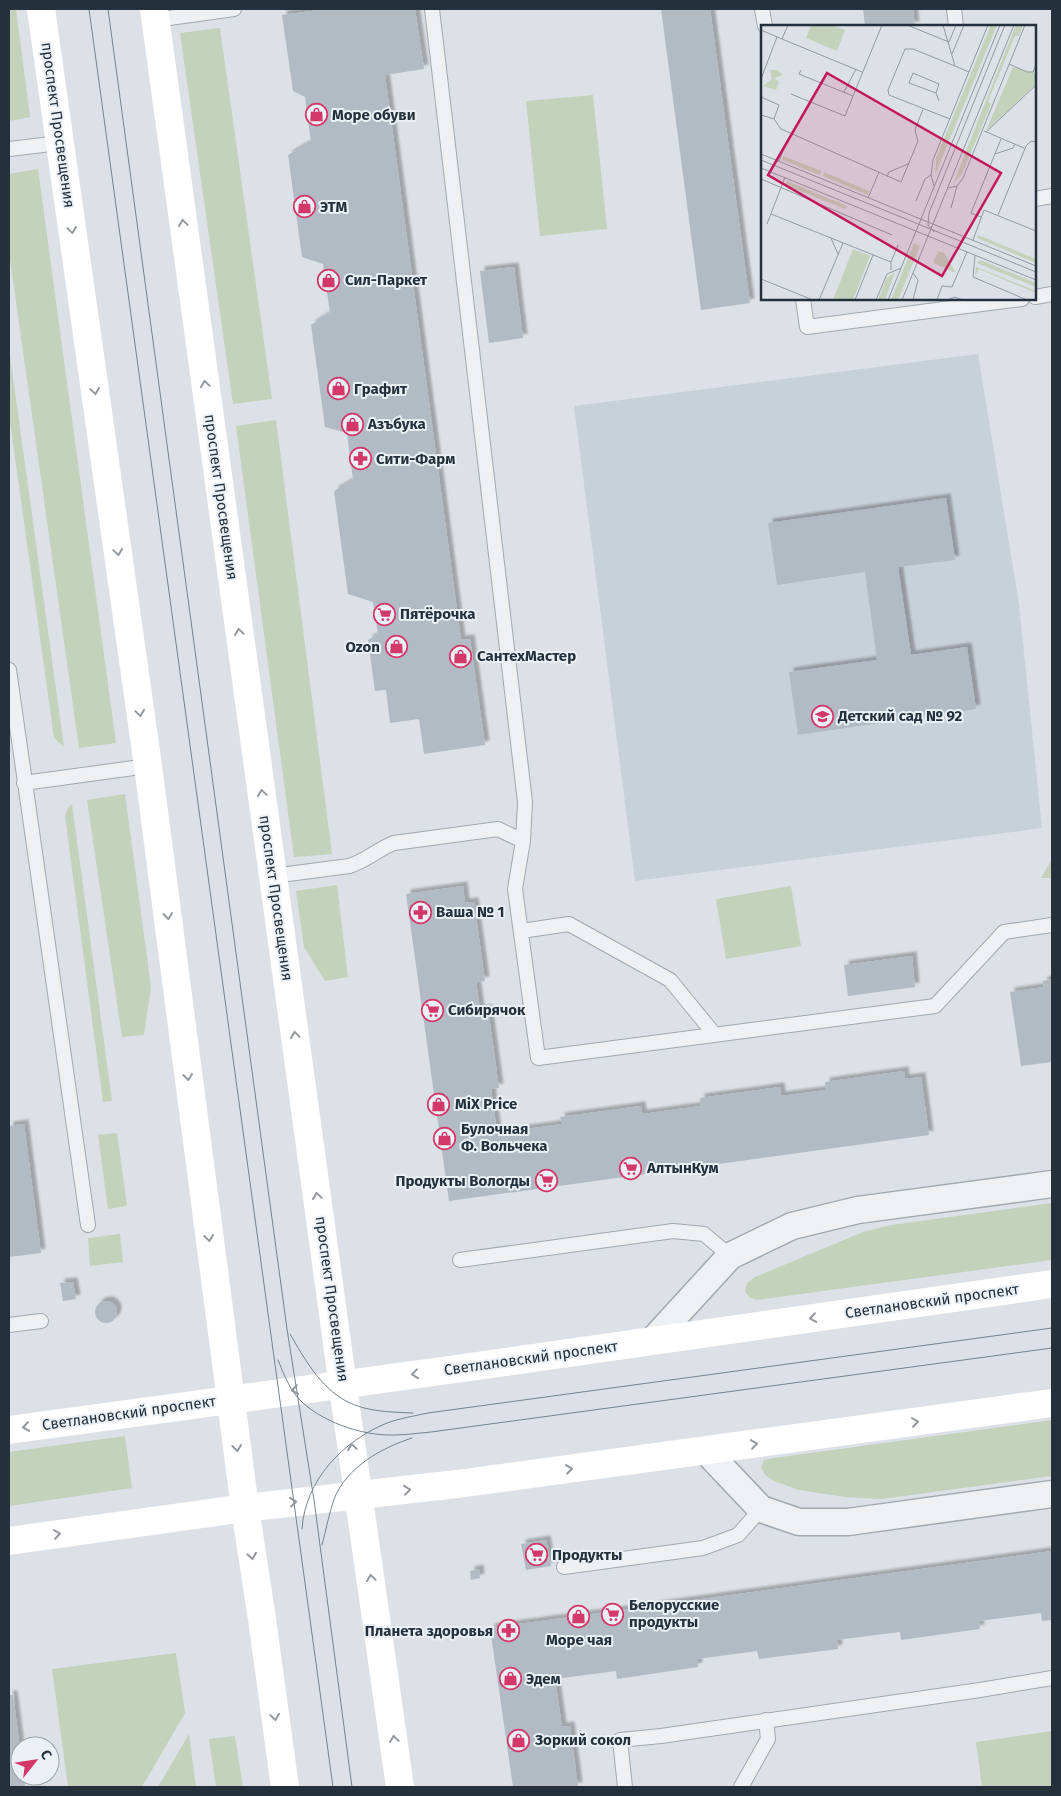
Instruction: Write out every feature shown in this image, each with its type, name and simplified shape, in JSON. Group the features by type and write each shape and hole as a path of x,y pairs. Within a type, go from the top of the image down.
{"main road":[{"name":"проспект Просвещения","path":"41,9 148,766 244,1508 262,1619 285,1787"},
{"name":"проспект Просвещения","path":"155,15 400,1787"},
{"name":"Светлановский проспект","path":"9,1430 449,1370 1052,1284"},
{"path":"9,1541 244,1508 465,1483 1052,1403"}],"street":[{"path":"654,1340 730,1256 792,1226 858,1210 1052,1184"},
{"path":"706,1451 761,1509 800,1522 848,1522 1052,1494"}],"lane":[{"path":"155,15 234,9"},
{"path":"432,9 525,802 515,889 538,1058 935,1006 1004,932 1052,926"},
{"path":"762,9 765,25"},
{"path":"954,9 956,25"},
{"path":"9,149 60,143"},
{"path":"1036,198 1052,196"},
{"path":"1036,297 1052,294"},
{"path":"803,300 807,327 1010,300"},
{"path":"9,670 88,1225"},
{"path":"24,783 148,766"},
{"path":"273,876 349,866 358,863 394,842 498,829 522,840"},
{"path":"521,931 569,924 670,980 716,1035"},
{"path":"460,1260 673,1231 704,1234 730,1256"},
{"path":"9,1325 41,1320"},
{"path":"564,1567 703,1548 738,1535 761,1509"},
{"path":"625,1787 620,1740 661,1736 1052,1678"},
{"path":"741,1787 768,1738 766,1720"}],"shaded area":[{"name":"Детский сад № 92","path":"978,354 1019,604 1042,828 635,881 574,406"}],"green space":[{"path":"9,9 16,9 30,117 9,121"},
{"path":"220,28 272,399 233,404 180,33"},
{"path":"593,95 607,229 540,236 526,101"},
{"path":"38,169 116,743 79,748 9,252 9,174"},
{"path":"9,348 64,747 54,738 9,414"},
{"path":"276,420 332,854 294,857 236,426"},
{"path":"125,794 151,987 144,1035 122,1037 87,800"},
{"path":"72,804 112,1101 103,1102 65,816"},
{"path":"1052,859 1052,878 1041,878"},
{"path":"337,885 348,977 325,981 304,947 296,891"},
{"path":"791,886 801,946 726,959 716,899"},
{"path":"117,1133 127,1206 108,1209 98,1135"},
{"path":"1052,1203 1052,1260 757,1300 750,1298 745,1291 747,1283 755,1277 863,1232 891,1225"},
{"path":"120,1234 123,1262 90,1266 88,1238"},
{"path":"1052,1420 1052,1476 882,1499 845,1497 799,1490 774,1481 766,1476 761,1468 764,1460 774,1458"},
{"path":"125,1436 132,1488 9,1506 9,1452"},
{"path":"176,1653 185,1713 142,1787 68,1787 52,1669"},
{"path":"1052,1731 1052,1787 982,1787 976,1742"},
{"path":"189,1734 196,1787 158,1787"},
{"path":"235,1736 243,1787 216,1787 209,1739"}],"building":[{"path":"327,9 415,9 424,69 385,75 461,640 470,639 485,745 424,754 419,719 390,723 386,690 375,691 368,640 378,634 373,602 348,594 334,491 353,480 347,433 325,427 311,325 330,313 323,264 302,257 288,155 311,142 305,97 293,91 282,15"},
{"path":"661,9 710,9 750,303 701,310"},
{"path":"863,9 913,9 915,25 865,25"},
{"path":"514,267 523,338 489,343 480,271"},
{"path":"946,498 955,560 898,567 911,655 967,647 976,709 798,735 789,672 877,660 865,572 777,585 768,523"},
{"path":"463,886 465,903 474,902 485,981 476,982 480,1010 488,1009 499,1088 491,1089 497,1133 562,1124 560,1117 641,1106 642,1114 701,1106 700,1098 780,1087 781,1096 826,1090 825,1082 904,1071 905,1079 921,1077 929,1135 449,1201 406,894"},
{"path":"912,956 915,987 848,996 844,965"},
{"path":"1052,979 1052,1062 1021,1066 1010,992 1044,987 1043,981"},
{"path":"24,1124 41,1253 9,1257 9,1126"},
{"path":"73,1282 76,1299 63,1301 60,1283"},
{"path":"106,1301 114,1304 117,1312 114,1320 106,1323 98,1320 95,1312 98,1304"},
{"name":"Продукты","path":"546,1540 551,1566 526,1570 521,1544"},
{"path":"1052,1551 1052,1620 1042,1621 1041,1613 979,1621 980,1629 901,1640 900,1632 837,1640 838,1649 759,1659 757,1651 697,1659 698,1667 617,1679 616,1671 555,1679 562,1727 570,1726 578,1787 513,1787 490,1628"},
{"path":"479,1569 480,1578 471,1580 470,1571"},
{"path":"9,1695 13,1695 18,1736 10,1736 10,1786 25,1787 9,1787"}],"tram line":[{"path":"89,9 333,1787"},
{"path":"108,9 287,1329 314,1500 352,1787"},
{"path":"302,1529 310,1494 329,1464 356,1440 387,1423 397,1420 428,1413 1052,1328"},
{"path":"290,1334 321,1380 328,1388 346,1401 370,1409 413,1413"},
{"path":"278,1360 286,1380 295,1394 317,1414 355,1430 381,1435 393,1435 431,1432 1052,1348"},
{"path":"322,1545 334,1499 347,1477 377,1453 412,1438"}],"place":[{"name":"Море обуви","path":"316,115"},
{"name":"ЭТМ","path":"304,207"},
{"name":"Сил-Паркет","path":"329,280"},
{"name":"Графит","path":"338,389"},
{"name":"Азъбука","path":"352,424"},
{"name":"Сити-Фарм","path":"360,459"},
{"name":"Пятёрочка","path":"384,614"},
{"name":"Ozon","path":"396,647"},
{"name":"СантехМастер","path":"461,656"},
{"name":"Детский сад № 92","path":"822,716"},
{"name":"Ваша № 1","path":"420,912"},
{"name":"Сибирячок","path":"432,1010"},
{"name":"MiX Price","path":"439,1104"},
{"name":"Булочная Ф. Вольчека","path":"445,1138"},
{"name":"АлтынКум","path":"631,1168"},
{"name":"Продукты Вологды","path":"546,1181"},
{"name":"Продукты","path":"536,1555"},
{"name":"Белорусские продукты","path":"613,1614"},
{"name":"Море чая","path":"579,1617"},
{"name":"Планета здоровья","path":"509,1631"},
{"name":"Эдем","path":"510,1679"},
{"name":"Зоркий сокол","path":"519,1740"}]}
